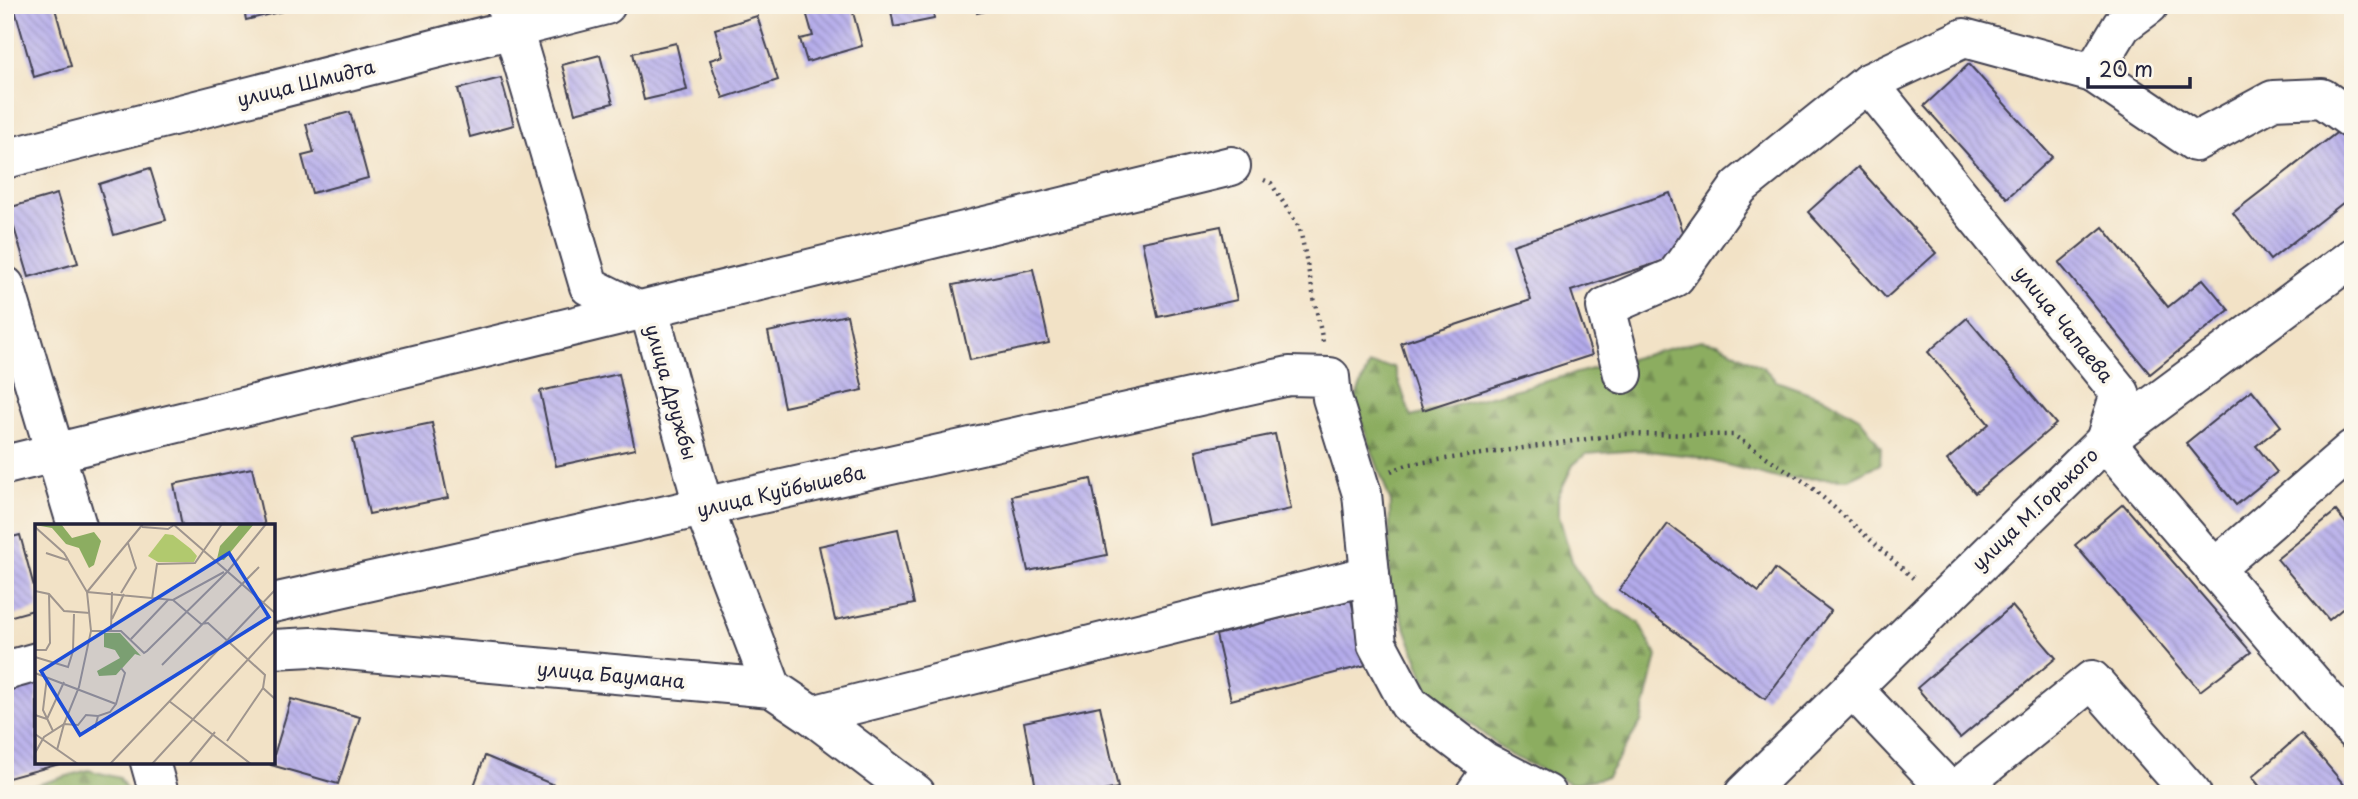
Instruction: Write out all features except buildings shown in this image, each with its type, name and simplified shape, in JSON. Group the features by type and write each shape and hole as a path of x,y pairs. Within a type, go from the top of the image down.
{"street":[{"name":"улица Шмидта","path":"5,159 509,18 606,5"},
{"path":"2093,73 2122,25 2149,5"},
{"name":"улица Дружбы","path":"509,18 589,286 651,317 704,509 772,688"},
{"path":"1623,374 1606,307 1675,277 1739,187 1868,83 1964,38 2093,73 2195,142 2273,100 2322,99 2353,120"},
{"name":"улица Чапаева","path":"1868,83 2120,393 2105,441"},
{"path":"5,465 1231,166"},
{"name":"улица М.Горького","path":"1744,794 2105,441 2353,257"},
{"path":"5,286 76,524"},
{"name":"улица Куйбышева","path":"275,603 704,509 1289,376 1330,377"},
{"path":"1330,377 1332,398 1362,494 1377,644 1409,704 1484,780 1547,794"},
{"path":"2105,441 2214,569 2346,710"},
{"path":"2214,569 2353,449"},
{"path":"812,715 1370,575"},
{"name":"улица Баумана","path":"275,649 312,647 772,688 916,794"},
{"path":"5,671 35,663"},
{"path":"1852,688 1951,793 2092,680 2192,794"},
{"path":"151,764 159,794"}],"path":[{"path":"1231,166 1271,183 1300,229 1330,377"},
{"path":"1358,482 1410,464 1624,433 1733,435 1809,485 1940,602"}],"green space":[{"path":"1701,340 1718,343 1764,368 1776,381 1829,400 1860,418 1881,447 1880,464 1848,479 1777,478 1692,456 1639,450 1586,454 1573,465 1558,496 1558,513 1573,564 1595,596 1639,623 1657,656 1641,722 1607,777 1572,784 1510,755 1429,691 1389,584 1390,500 1354,402 1369,365 1394,367 1411,417"},
{"path":"88,770 120,778 129,794 5,794"}]}
